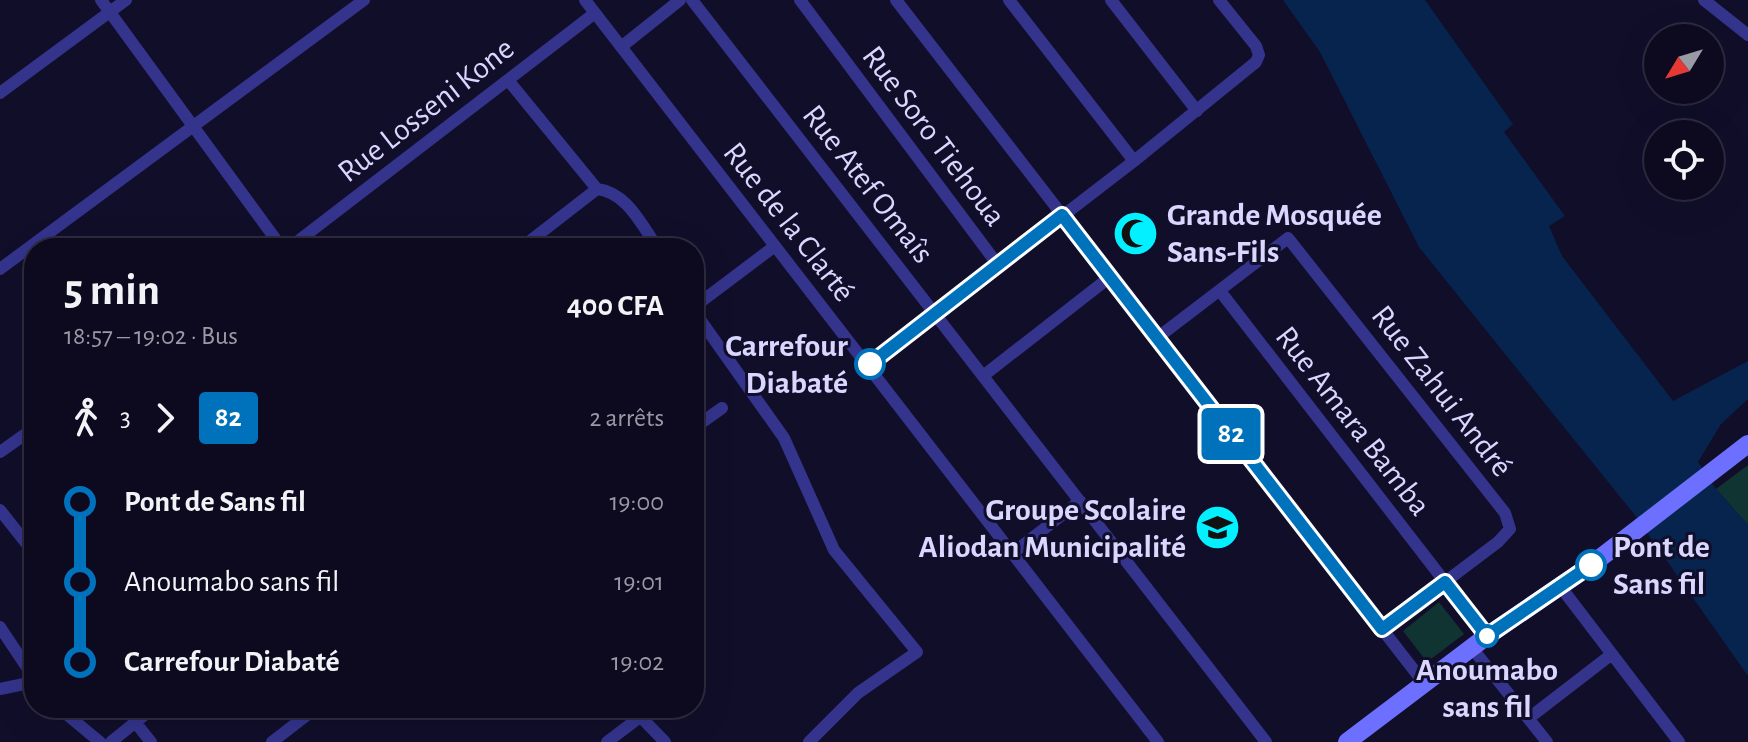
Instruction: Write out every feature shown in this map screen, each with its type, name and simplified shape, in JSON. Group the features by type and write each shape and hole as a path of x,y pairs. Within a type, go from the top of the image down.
{"street":[{"path":"101,0 275,238"},
{"path":"0,93 126,0"},
{"path":"42,238 364,0"},
{"name":"Rue de la Clarté","path":"585,0 1158,742"},
{"path":"621,47 680,0"},
{"name":"Rue Atef Omaîs","path":"692,0 1266,742"},
{"name":"Rue Soro Tiehoua","path":"800,0 998,265"},
{"path":"896,0 1424,683"},
{"path":"1009,0 1134,161"},
{"path":"1111,0 1197,111"},
{"path":"868,366 1134,161 1256,62 1259,55 1256,46 1219,0"},
{"path":"1706,1 1748,35"},
{"name":"Rue Losseni Kone","path":"302,238 595,13"},
{"path":"508,80 597,189"},
{"path":"534,238 597,189 608,190 621,198 651,238"},
{"name":"Rue Zahui André","path":"1157,338 1288,238 1505,513 1510,529 1498,542 1445,582"},
{"path":"704,298 775,246"},
{"path":"0,269 24,251"},
{"path":"983,376 1110,277"},
{"name":"Rue Amara Bamba","path":"1220,291 1445,582 1479,642 1547,742"},
{"path":"704,318 784,438 834,550 917,652 858,693 809,742"},
{"path":"704,421 722,408"},
{"path":"0,452 24,435"},
{"path":"1347,742 1479,642 1591,565 1748,444"},
{"path":"1013,553 1080,501"},
{"path":"0,510 24,540"},
{"path":"1382,629 1445,582"},
{"path":"1560,586 1679,742"},
{"path":"0,627 24,664"},
{"path":"1529,718 1612,654"},
{"path":"0,689 24,683"},
{"path":"71,718 100,742"},
{"path":"111,742 140,718"},
{"path":"272,742 303,718"},
{"path":"607,742 630,718"},
{"path":"642,718 665,742"},
{"path":"135,722 151,742"}],"green space":[{"path":"1748,465 1748,525 1716,489"},
{"path":"1439,602 1464,634 1427,662 1403,631"}],"water":[{"path":"1283,0 1425,0 1513,124 1504,132 1565,216 1549,226 1562,256 1673,401 1748,361 1748,399 1721,424 1698,462 1716,489 1748,525 1748,676 1634,514 1419,247 1320,52"}],"bus line":[{"name":"82","path":"870,364 1062,215 1382,629 1445,582 1487,636 1591,565"}],"place":[{"name":"Grande Mosquée Sans-Fils","path":"1136,233"},
{"name":"Carrefour Diabaté","path":"870,364"},
{"name":"Groupe Scolaire Aliodan Municipalité","path":"1217,528"},
{"name":"Pont de Sans fil","path":"1591,565"},
{"name":"Anoumabo sans fil","path":"1487,636"}]}
